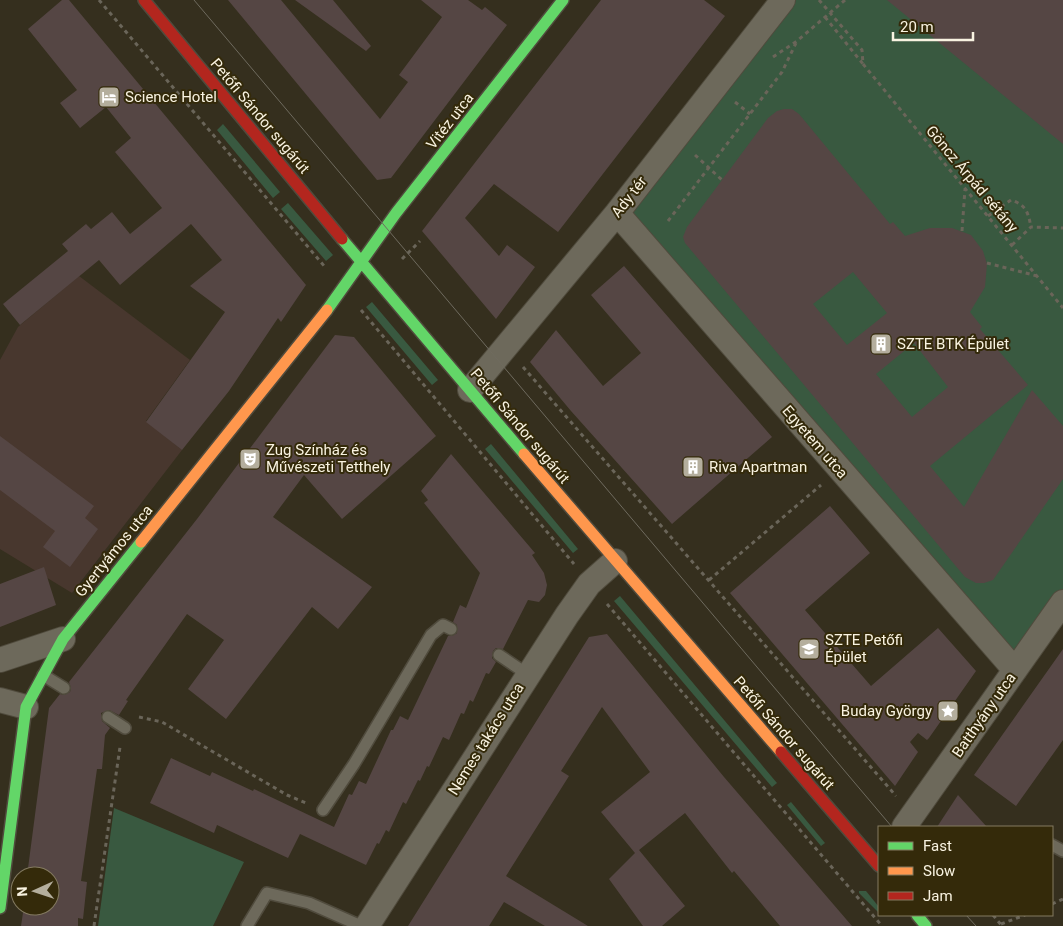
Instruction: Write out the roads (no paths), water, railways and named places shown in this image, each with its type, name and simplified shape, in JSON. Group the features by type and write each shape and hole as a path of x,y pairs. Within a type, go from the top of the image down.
{"street":[{"name":"Petőfi Sándor sugárút","path":"144,0 362,262 615,561 877,859"},
{"name":"Vitéz utca","path":"362,262 396,213 564,0"},
{"name":"Ady tér","path":"470,390 617,213 783,0"},
{"name":"Egyetem utca","path":"617,213 1015,670"},
{"name":"Gyertyámos utca","path":"0,908 26,707 63,639 343,289 362,262"},
{"name":"Nemes takács utca","path":"367,926 527,674 590,584 615,561"},
{"name":"Batthyány utca","path":"908,821 1063,602"},
{"path":"0,660 63,639"},
{"path":"0,700 26,707"},
{"path":"918,916 926,926"}],"lane":[{"path":"323,810 354,764 431,635 443,624 451,629"},
{"path":"500,655 527,674"},
{"path":"43,675 64,688"},
{"path":"108,717 125,728"},
{"path":"247,926 267,893 309,903 361,926"}],"tram line":[{"path":"194,0 891,826"},
{"path":"967,916 976,926"}],"place":[{"name":"Science Hotel","path":"109,97"},
{"name":"SZTE BTK Épület","path":"881,344"},
{"name":"Zug Színház és Művészeti Tetthely","path":"250,459"},
{"name":"Riva Apartman","path":"693,467"},
{"name":"SZTE Petőfi Épület","path":"809,649"},
{"name":"Buday György","path":"948,711"}]}
